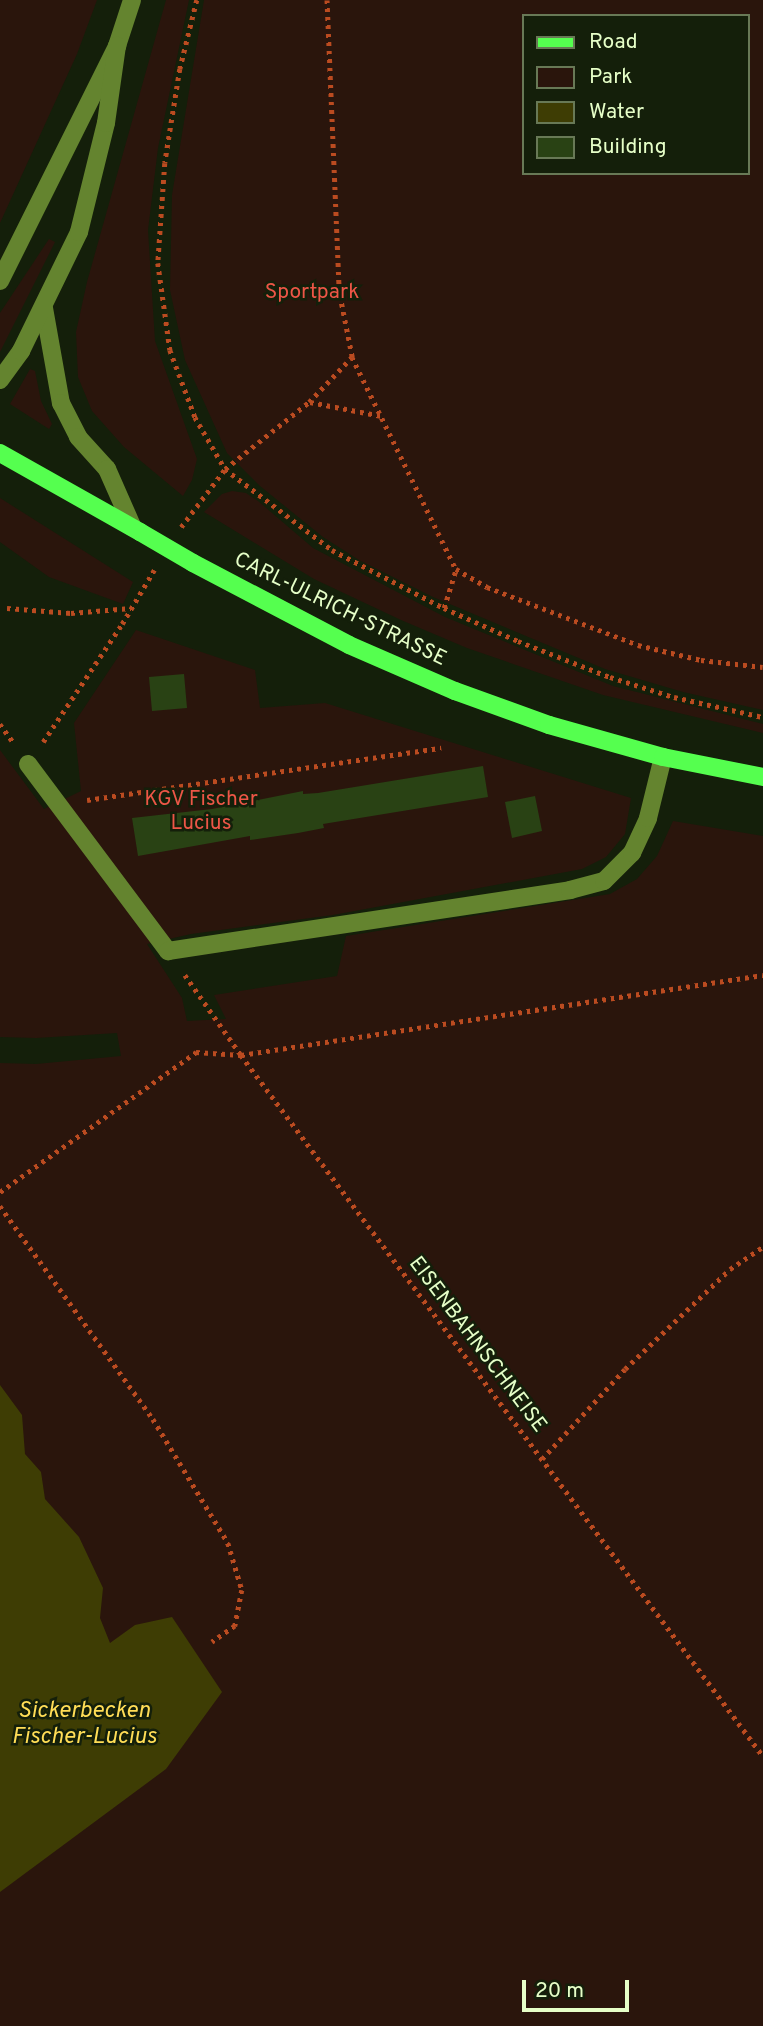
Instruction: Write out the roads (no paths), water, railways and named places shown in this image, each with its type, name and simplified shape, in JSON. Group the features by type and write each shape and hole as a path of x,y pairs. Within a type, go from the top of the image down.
{"main road":[{"name":"CARL-ULRICH-STRASSE","path":"0,453 193,563 349,645 455,691 549,725 663,757 763,777"}],"street":[{"path":"0,281 117,47 132,0"},
{"path":"0,380 16,360 44,308 79,232 106,122 117,47"},
{"path":"44,308 61,403 78,438 107,469 137,530"},
{"path":"28,764 168,951 570,890 604,881 632,853 643,830 663,757"}],"water":[{"name":"Sickerbecken Fischer-Lucius","path":"0,1385 22,1415 25,1454 41,1472 45,1499 79,1537 103,1588 100,1618 110,1643 135,1625 172,1617 222,1692 166,1769 0,1892"}],"park label":[{"name":"Sportpark","path":"312,293"},
{"name":"KGV Fischer Lucius","path":"201,812"}]}
